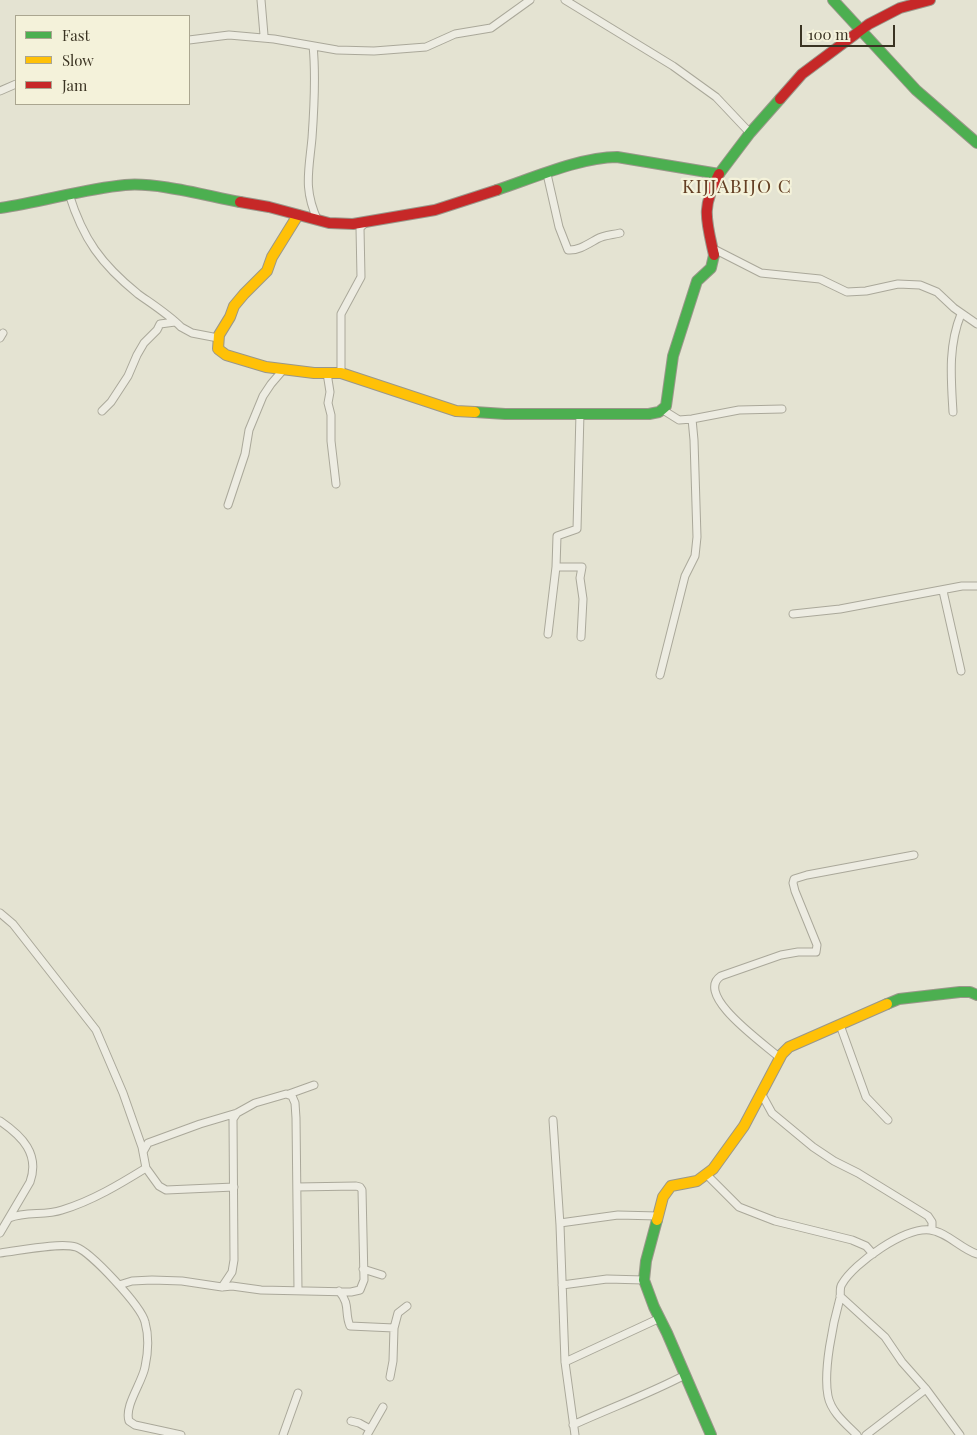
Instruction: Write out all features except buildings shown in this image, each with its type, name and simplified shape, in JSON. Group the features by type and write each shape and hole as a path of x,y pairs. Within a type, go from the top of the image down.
{"street":[{"path":"261,0 264,35"},
{"path":"190,40 229,35 274,38 337,50 374,51 426,47 455,34 491,28 530,0"},
{"path":"565,0 673,66 716,97 750,133"},
{"path":"833,0 916,90 977,143"},
{"path":"298,215 270,261 267,272 236,303 228,320 222,326 218,338 218,349 226,355 266,367 284,370 341,373 456,411 505,414 649,414 663,410 667,402 676,346 696,281 710,268 713,262 707,224 707,205 709,193 719,174 750,133 802,74 869,24 900,8 930,0"},
{"path":"313,46 312,128 308,179 310,205 318,221"},
{"path":"0,91 15,84"},
{"path":"2,209 69,194 127,185 159,187 269,207 318,221 337,224 365,223 435,210 588,160 604,157 631,159 719,174"},
{"path":"547,174 559,227 568,250 579,248 597,239 620,233"},
{"path":"69,194 77,219 89,242 96,253 119,278 192,333 218,338"},
{"path":"341,373 341,314 361,279 360,228 365,223"},
{"path":"712,248 761,273 820,279 847,292 866,291 898,284 920,285 937,292 962,314 977,324"},
{"path":"953,412 951,355 955,331 962,314"},
{"path":"102,411 128,376 135,362 136,355 149,337 157,330 160,324 176,322"},
{"path":"228,505 245,454 249,430 263,396 284,370"},
{"path":"328,373 330,392 328,403 331,415 331,441 336,484"},
{"path":"663,410 675,419 692,419 739,410 782,409"},
{"path":"548,634 556,566 557,536 577,529 580,413"},
{"path":"660,675 687,570 695,556 698,537 692,419"},
{"path":"556,566 582,567 580,578 583,599 581,637"},
{"path":"793,614 840,609 962,586 977,586"},
{"path":"943,591 961,671"},
{"path":"780,1058 732,1017 716,996 714,986 716,980 721,976 781,955 798,952 816,952 817,945 795,891 794,879 806,875 914,855"},
{"path":"0,913 13,924 96,1030 123,1093 143,1152 146,1168 159,1186 166,1190 234,1187"},
{"path":"711,1435 644,1280 646,1261 663,1197 671,1186 697,1181 713,1169 744,1126 785,1050 898,999 960,992 970,992 977,995"},
{"path":"840,1025 866,1097 888,1120"},
{"path":"143,1152 148,1143 237,1113 271,1097 289,1094 314,1085"},
{"path":"761,1093 772,1112 813,1147 928,1216 932,1222 932,1230"},
{"path":"289,1094 295,1103 298,1290"},
{"path":"222,1287 232,1272 234,1260 233,1119 237,1113"},
{"path":"553,1120 560,1224 565,1362 575,1435"},
{"path":"0,1121 11,1129 28,1148 34,1163 30,1182 0,1233"},
{"path":"9,1218 19,1214 60,1211 109,1189 146,1168"},
{"path":"706,1174 739,1207 775,1221 852,1240 866,1246 873,1254"},
{"path":"119,1285 132,1281 160,1280 261,1290 339,1292 360,1290 364,1280 362,1190 360,1187 297,1187"},
{"path":"560,1224 618,1215 658,1216"},
{"path":"857,1435 839,1417 828,1397 828,1368 840,1286 846,1278 873,1254 892,1241 910,1233 932,1230 977,1254"},
{"path":"0,1253 58,1246 77,1247 86,1253 119,1285 140,1310 145,1320 148,1337 145,1368 128,1410 129,1421 135,1425 181,1435"},
{"path":"363,1268 382,1275"},
{"path":"562,1285 607,1279 644,1280"},
{"path":"339,1292 345,1298 350,1326 394,1328"},
{"path":"840,1296 885,1337 902,1362 926,1389 960,1435"},
{"path":"390,1377 393,1361 394,1328 398,1314 407,1306"},
{"path":"565,1362 660,1318"},
{"path":"573,1425 620,1403 653,1391 685,1375"},
{"path":"866,1435 926,1389"},
{"path":"283,1435 298,1393"},
{"path":"351,1421 360,1423 369,1432 383,1407"}],"traffic: fast":[{"path":"833,0 916,90 977,143"},
{"path":"497,190 573,164 603,158 617,157 719,174 750,133 780,99"},
{"path":"0,208 94,189 125,185 167,187 240,202"},
{"path":"475,412 505,414 649,414 659,412 666,406 673,356 697,281 711,268 714,255"},
{"path":"887,1004 899,999 960,992 970,992 977,995"},
{"path":"657,1220 646,1261 644,1280 654,1307 711,1435"}],"traffic: slow":[{"path":"298,215 272,257 267,271 234,306 230,317 219,335 218,349 226,355 266,367 314,373 341,373 456,411 475,412"},
{"path":"657,1220 663,1197 671,1186 697,1181 713,1169 744,1126 782,1054 789,1047 887,1004"}],"traffic: jam":[{"path":"780,99 802,74 869,24 900,8 930,0"},
{"path":"714,255 707,223 707,205 719,174"},
{"path":"240,202 269,207 329,223 353,224 435,210 497,190"}],"district":[{"name":"KIJJABIJO C","path":"737,187"}]}
